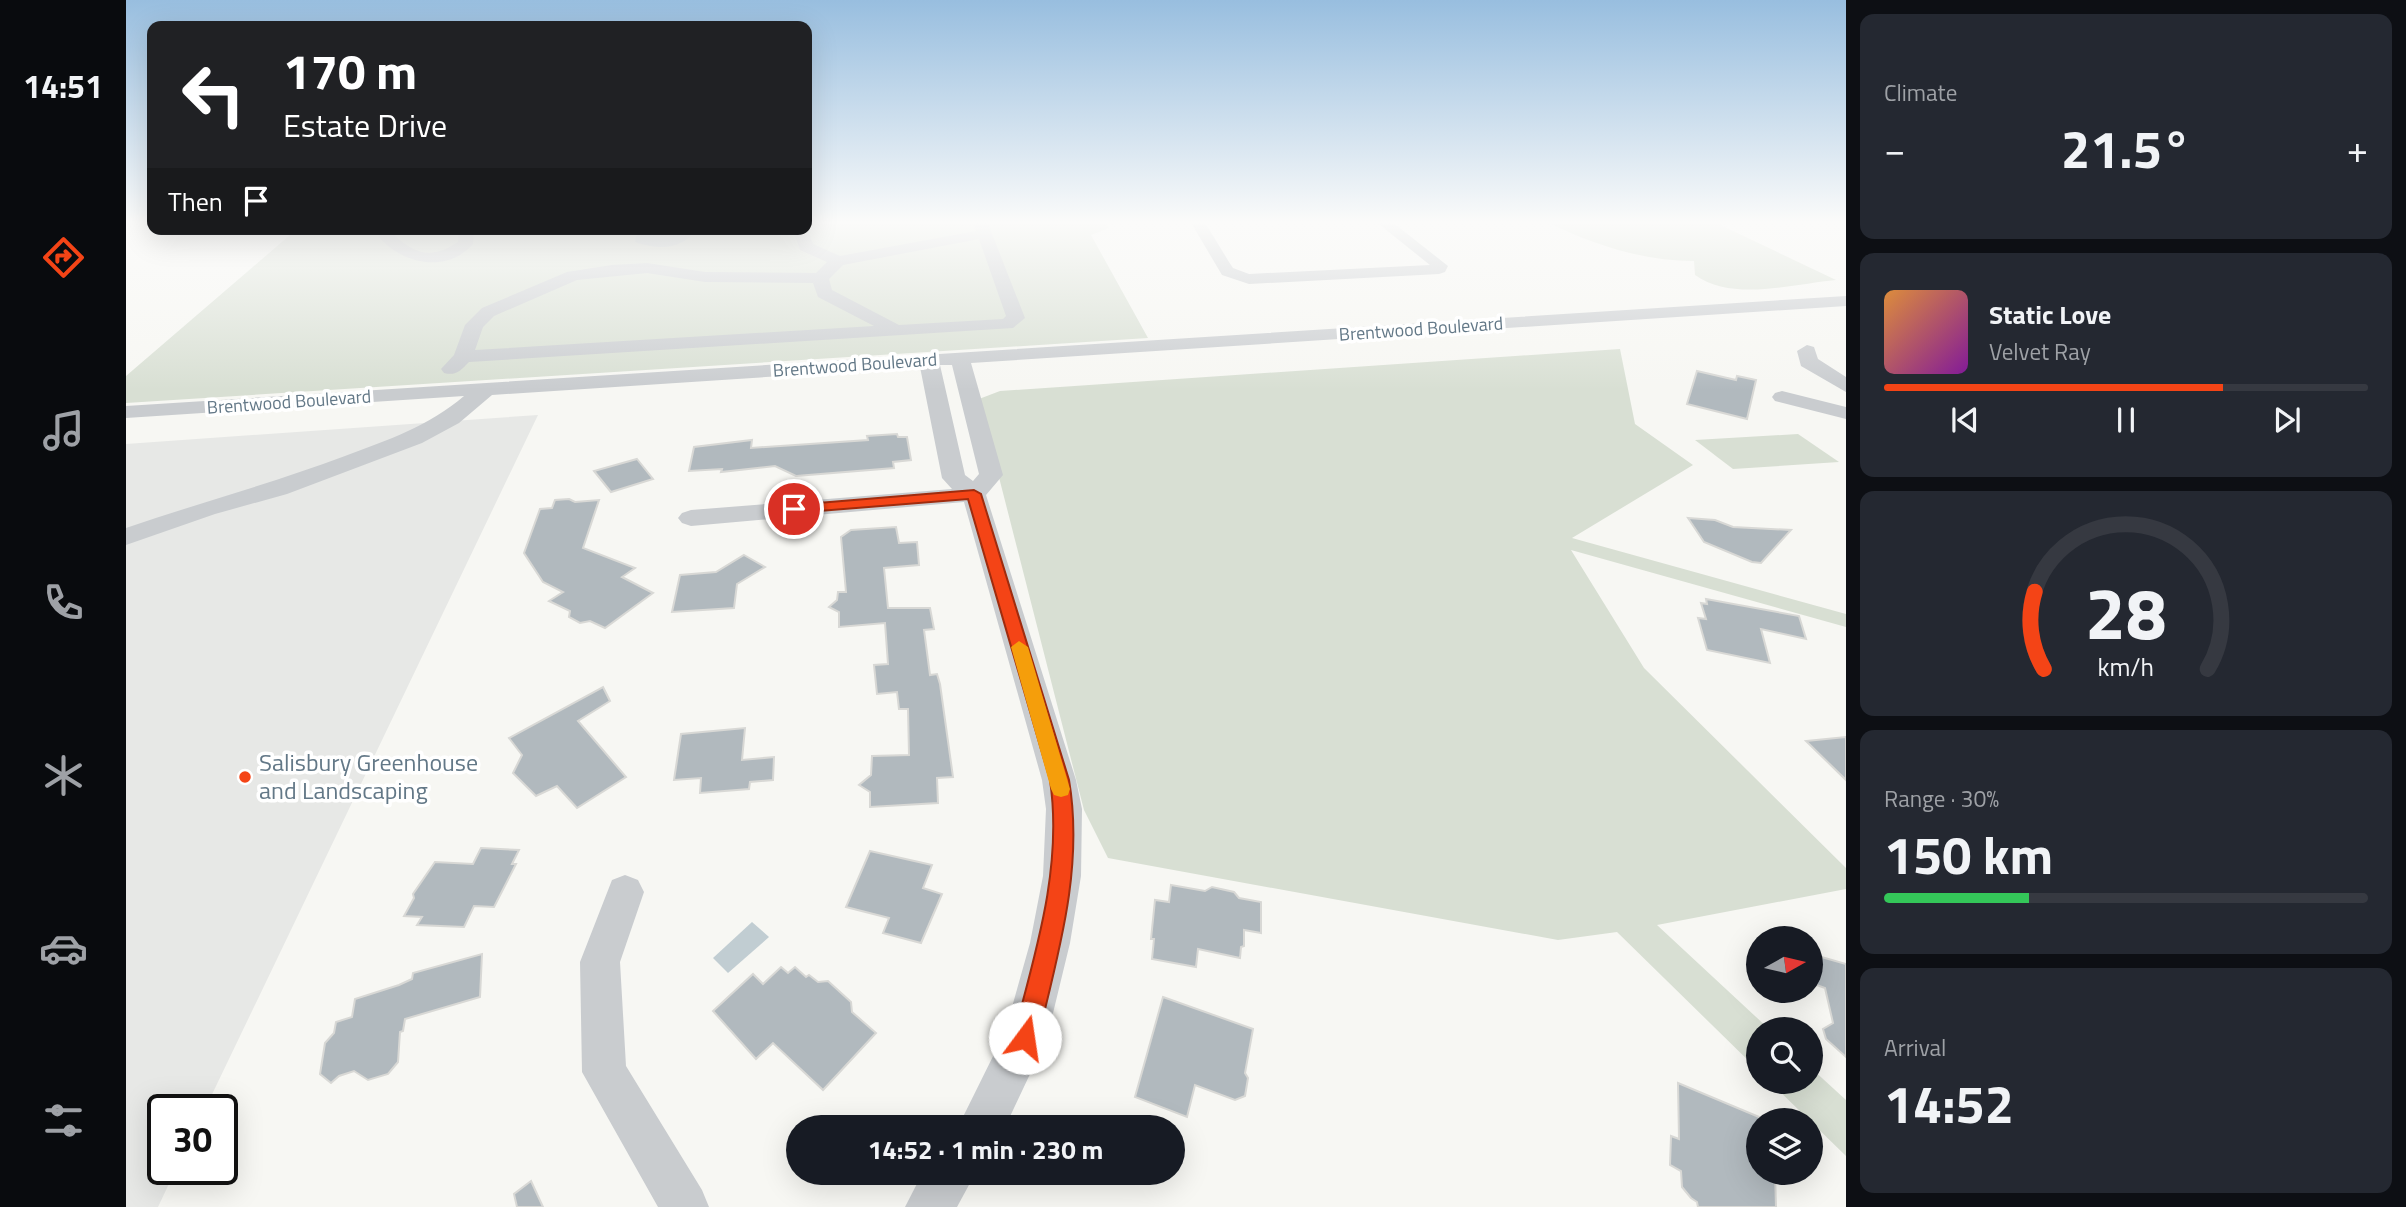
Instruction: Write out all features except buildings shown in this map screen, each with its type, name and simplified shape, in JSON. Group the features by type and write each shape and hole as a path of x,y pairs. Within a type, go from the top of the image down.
{"street":[{"path":"426,393 463,358 474,325 488,312 570,277"},
{"path":"743,277 820,278 824,293 898,332 905,362"},
{"path":"463,358 983,328 1007,324 1016,318 1000,277"},
{"path":"1237,277 1268,280 1314,277"},
{"name":"Brentwood Boulevard","path":"126,412 1846,301"},
{"name":"Brentwood Boulevard","path":"1584,319 1708,318 1846,312"},
{"path":"1807,351 1808,362 1846,386"},
{"path":"691,518 974,494 990,475 960,358"},
{"path":"929,360 954,478 974,494 1059,780 1064,809 1062,876 1050,943 1025,1038 987,1115"},
{"path":"126,537 206,509 279,489 414,438 451,418 486,389"},
{"path":"1782,397 1846,413"},
{"path":"625,892 600,962 604,1072 685,1207"},
{"path":"929,1207 943,1185"}],"shaded area":[{"path":"241,277 1114,277 1148,338 126,403 126,376"},
{"path":"1699,277 1830,277 1836,280 1745,290 1710,283"},
{"path":"1620,349 1635,424 1693,465 1572,538 1846,614 1846,627 1571,550 1644,668 1846,868 1846,889 1657,925 1756,1017 1746,1017 1746,1058 1617,932 1558,940 1108,858 1084,810 979,399 1000,391"},
{"name":"Salisbury Greenhouse and Landscaping","path":"538,415 212,1094 147,1094 147,1185 168,1185 158,1207 126,1207 126,444"},
{"path":"1798,434 1839,462 1733,469 1695,440"},
{"path":"752,922 769,937 728,973 713,958"},
{"path":"1823,1079 1846,1100 1846,1156 1823,1134 1823,1108 1797,1108 1782,1094 1823,1094"}],"slow traffic":[{"path":"1019,647 1061,789"}],"place":[{"name":"Salisbury Greenhouse and Landscaping","path":"245,777"}],"route":[{"path":"794,509 974,494 1059,780 1064,809 1062,876 1050,943 1025,1038"}]}
